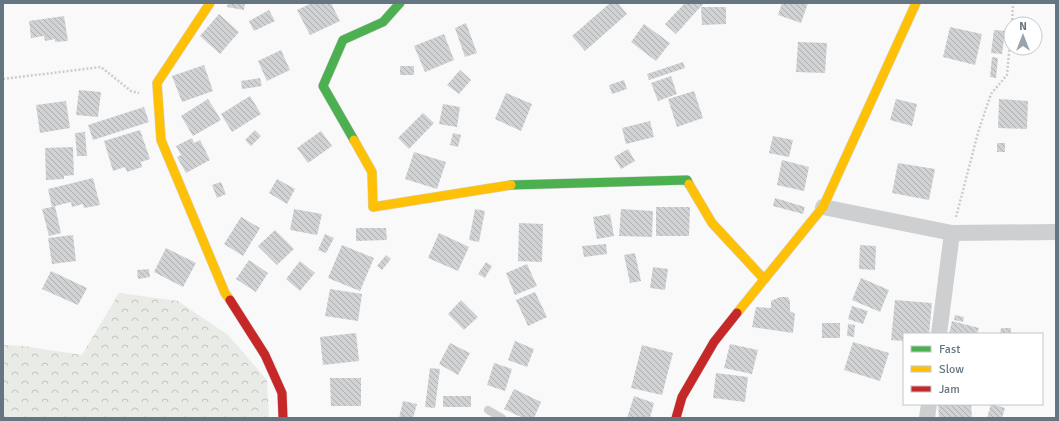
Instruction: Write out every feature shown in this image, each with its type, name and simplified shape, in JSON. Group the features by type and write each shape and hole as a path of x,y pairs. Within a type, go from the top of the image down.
{"street":[{"path":"210,3 157,83 161,140 225,293 265,355 282,393 283,418"},
{"path":"400,3 383,22 343,40 323,86 372,172 373,207 515,184 687,180 712,223 764,279"},
{"path":"676,418 682,397 714,342 823,207 916,3"},
{"path":"823,207 952,233 1056,232"},
{"path":"938,333 952,233"},
{"path":"927,418 929,405"}],"lane":[{"path":"488,410 502,418"}],"path":[{"path":"1012,16 1013,3"},
{"path":"952,233 981,122 991,94 1007,75 1009,56"},
{"path":"3,79 101,67 131,91 158,96"}],"green space":[{"path":"119,293 178,301 228,335 267,380 269,418 3,418 3,345 23,346 82,355"}],"building":[{"path":"228,3 245,3 244,10 227,7"},
{"path":"312,3 331,3 340,21 310,35 297,10"},
{"path":"610,3 618,3 627,14 585,51 572,36"},
{"path":"685,3 704,3 676,34 665,24"},
{"path":"782,3 808,3 801,23 778,15"},
{"path":"701,7 726,7 726,24 702,25"},
{"path":"269,10 275,21 254,31 249,21"},
{"path":"219,14 239,32 220,54 200,36"},
{"path":"64,16 68,41 55,42 55,39 45,41 44,36 31,38 29,21"},
{"path":"466,23 477,53 465,57 455,28"},
{"path":"644,24 670,43 656,61 631,42"},
{"path":"950,27 982,34 975,65 943,57"},
{"path":"994,30 1003,31 1002,54 991,53"},
{"path":"444,34 454,60 425,72 414,46"},
{"path":"798,42 827,43 825,73 796,72"},
{"path":"281,50 290,70 267,81 258,61"},
{"path":"992,57 998,58 996,78 990,77"},
{"path":"683,62 685,68 649,80 647,74"},
{"path":"204,65 213,91 182,102 172,76"},
{"path":"400,66 414,66 414,75 400,75"},
{"path":"460,70 471,80 459,94 447,85"},
{"path":"671,76 677,94 658,101 651,83"},
{"path":"260,78 262,86 242,89 241,81"},
{"path":"624,80 627,89 612,94 609,85"},
{"path":"79,90 101,92 98,117 76,115"},
{"path":"694,91 703,118 677,127 668,99"},
{"path":"506,93 532,104 521,131 495,119"},
{"path":"250,96 261,114 232,132 221,114"},
{"path":"208,99 221,120 193,136 181,116"},
{"path":"896,99 917,104 912,126 890,120"},
{"path":"999,99 1028,101 1027,129 998,128"},
{"path":"66,101 70,128 40,133 36,105"},
{"path":"443,104 460,107 457,127 439,124"},
{"path":"144,107 149,122 93,140 88,125"},
{"path":"423,113 434,123 409,149 398,138"},
{"path":"650,121 654,137 626,144 622,128"},
{"path":"140,130 150,159 141,162 142,167 127,172 125,167 113,171 104,141"},
{"path":"255,130 261,136 251,146 245,140"},
{"path":"321,131 332,146 308,163 297,148"},
{"path":"85,132 87,156 77,156 75,133"},
{"path":"453,133 461,135 458,147 450,145"},
{"path":"773,136 793,140 789,157 769,153"},
{"path":"192,138 194,143 200,140 210,160 186,173 177,157 181,155 176,146"},
{"path":"997,143 1005,143 1005,152 997,152"},
{"path":"73,147 74,175 64,176 64,179 46,180 45,148"},
{"path":"628,149 635,161 621,169 614,157"},
{"path":"414,152 446,162 437,189 405,179"},
{"path":"782,160 809,167 804,191 777,185"},
{"path":"898,163 935,169 929,200 892,193"},
{"path":"93,178 100,205 84,208 83,204 72,207 71,202 55,206 61,233 49,236 42,209 52,207 48,189"},
{"path":"277,179 295,189 287,204 269,193"},
{"path":"221,182 226,194 217,198 212,185"},
{"path":"775,198 805,207 803,214 773,206"},
{"path":"656,207 690,207 689,236 656,236"},
{"path":"294,209 322,214 317,235 290,230"},
{"path":"475,209 485,211 479,242 469,240"},
{"path":"621,209 653,211 652,237 619,236"},
{"path":"610,214 614,236 597,239 593,217"},
{"path":"241,217 260,228 243,256 224,244"},
{"path":"519,223 543,224 542,262 518,261"},
{"path":"356,228 386,228 387,240 356,241"},
{"path":"275,230 294,249 277,265 258,246"},
{"path":"439,233 469,247 458,271 428,258"},
{"path":"325,234 334,238 326,253 318,250"},
{"path":"73,235 76,261 52,264 48,238"},
{"path":"606,244 607,254 584,257 582,246"},
{"path":"342,245 374,258 360,291 328,278"},
{"path":"860,245 876,246 875,270 859,269"},
{"path":"166,248 196,263 183,287 154,272"},
{"path":"635,253 641,281 630,283 624,255"},
{"path":"386,255 391,259 382,270 377,266"},
{"path":"249,260 268,273 256,292 236,279"},
{"path":"300,261 315,273 300,291 286,279"},
{"path":"486,262 492,266 485,278 478,274"},
{"path":"527,264 537,286 515,295 506,273"},
{"path":"653,267 668,269 665,290 650,288"},
{"path":"149,269 150,277 138,279 137,270"},
{"path":"51,271 87,288 78,305 42,289"},
{"path":"861,278 889,290 880,312 852,300"},
{"path":"330,289 362,294 358,321 325,316"},
{"path":"535,292 547,317 528,326 516,300"},
{"path":"780,297 788,297 790,301 790,311 795,314 793,333 752,327 756,307 771,308 771,301"},
{"path":"461,300 478,317 464,330 448,314"},
{"path":"895,300 932,303 929,333 903,333 903,341 891,340"},
{"path":"852,306 868,311 863,324 848,319"},
{"path":"955,315 964,317 963,322 954,320"},
{"path":"952,321 979,328 977,333 949,333"},
{"path":"822,323 840,323 840,338 822,338"},
{"path":"848,324 855,325 854,337 847,336"},
{"path":"1001,328 1011,328 1011,333 1000,333"},
{"path":"356,333 359,361 323,365 320,337"},
{"path":"515,341 534,349 527,367 508,360"},
{"path":"853,342 889,353 880,381 844,370"},
{"path":"450,343 470,353 458,375 439,364"},
{"path":"730,344 758,350 752,374 724,368"},
{"path":"642,345 673,353 662,395 631,388"},
{"path":"494,363 512,369 505,391 487,385"},
{"path":"430,368 440,369 435,408 425,407"},
{"path":"716,373 748,377 745,402 713,398"},
{"path":"330,378 361,378 361,406 331,406"},
{"path":"514,389 541,402 534,418 523,418 504,409"},
{"path":"443,396 471,396 471,407 443,407"},
{"path":"634,396 654,403 650,418 627,418"},
{"path":"403,401 417,404 413,418 399,418"},
{"path":"938,405 971,405 972,418 939,418"},
{"path":"991,405 1005,408 1002,418 987,418"}],"traffic: fast":[{"path":"354,140 323,86 343,40 383,22 400,3"},
{"path":"511,185 687,180 689,184"}],"traffic: slow":[{"path":"210,3 157,83 161,140 225,293 230,300"},
{"path":"737,313 823,207 916,3"},
{"path":"354,140 372,172 373,207 511,185"},
{"path":"689,184 712,223 764,279"}],"traffic: jam":[{"path":"230,300 265,355 282,393 283,418"},
{"path":"676,418 682,397 714,342 737,313"}]}
